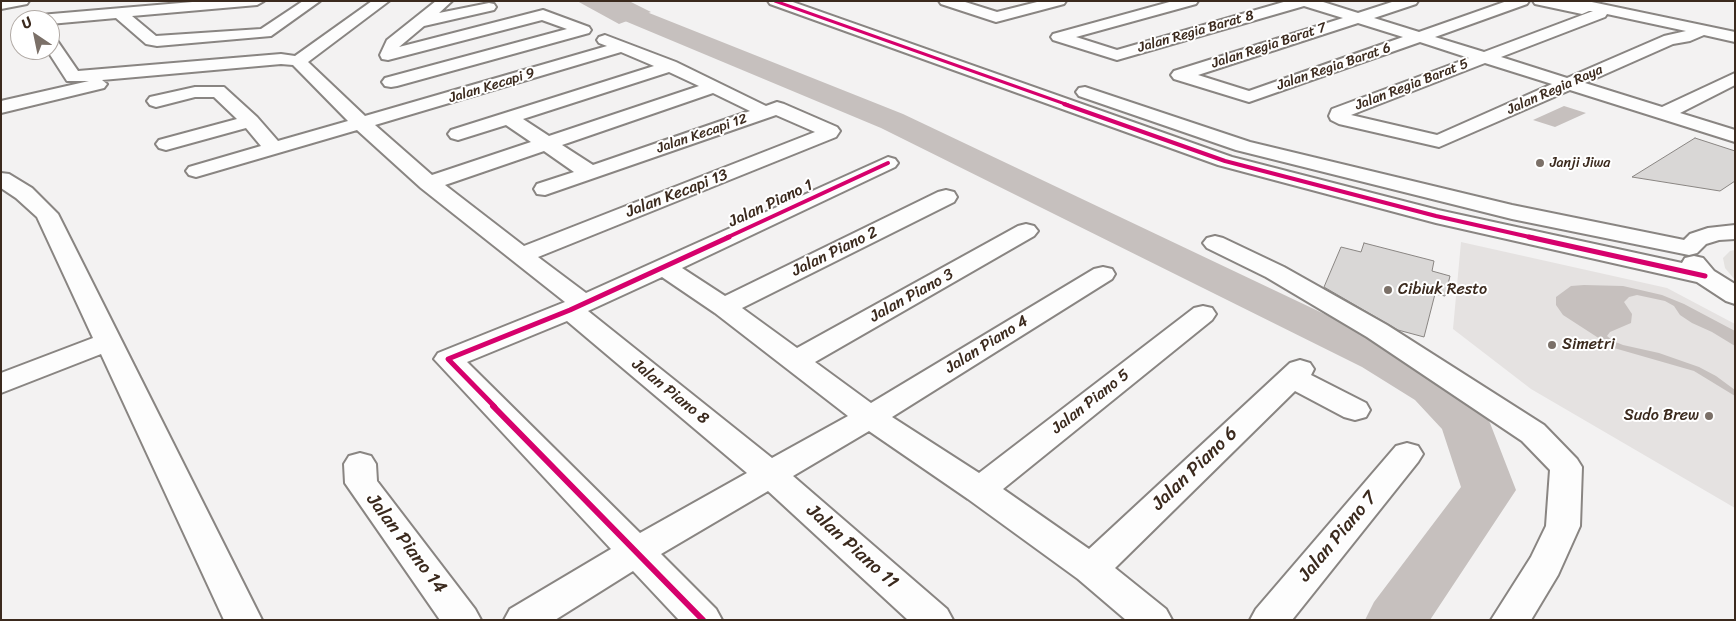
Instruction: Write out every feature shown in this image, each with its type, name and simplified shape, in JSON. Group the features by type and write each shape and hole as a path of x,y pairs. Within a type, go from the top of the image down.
{"street":[{"path":"1,5 22,1"},
{"path":"118,12 152,41 157,41 258,35 269,32 313,1"},
{"path":"1,107 77,82 167,69 281,59 298,60 382,1"},
{"path":"415,76 388,55 393,43 445,1"},
{"path":"776,1 1225,160 1438,206 1689,248"},
{"path":"819,1 1243,146 1438,206 1705,276"},
{"path":"946,1 996,17 1059,1"},
{"name":"Jalan Regia Barat 8","path":"1191,1 1059,37 1117,55 1304,1"},
{"path":"1304,1 1735,136"},
{"name":"Jalan Regia Barat 7","path":"1249,96 1180,75 1411,1"},
{"name":"Jalan Regia Barat 6","path":"1249,96 1522,1"},
{"path":"1540,1 1599,8 1640,10 1655,4"},
{"path":"1565,1 1708,31"},
{"path":"131,24 221,16 249,2"},
{"path":"60,17 167,5 249,2"},
{"path":"421,22 489,7"},
{"name":"Jalan Regia Barat 5","path":"1439,141 1346,120 1338,116 1339,113 1485,58 1599,8"},
{"name":"Jalan Kecapi 12","path":"388,55 543,15 670,66 760,110 758,115 545,189"},
{"name":"Jalan Regia Raya","path":"1439,141 1670,39 1684,38 1726,23 1734,32"},
{"name":"Jalan Regia Raya","path":"1670,39 1666,34 1684,26"},
{"path":"391,82 583,30"},
{"path":"302,41 326,41"},
{"name":"Jalan Kecapi 9","path":"196,171 622,47"},
{"path":"60,57 77,82"},
{"name":"Jalan Piano 8","path":"298,60 362,124 429,184 522,254 576,306 770,474"},
{"path":"458,134 670,66"},
{"path":"1663,114 1735,78"},
{"path":"429,184 715,87"},
{"path":"156,101 195,92 218,91 250,121 274,148"},
{"name":"Jalan Kecapi 13","path":"522,254 829,134 830,131 780,108 758,115"},
{"path":"508,118 590,173"},
{"path":"166,144 250,121"},
{"name":"Jalan Piano 1","path":"637,551 448,359 664,267 888,164"},
{"path":"1,180 24,193 47,214 110,341 243,620"},
{"name":"Jalan Piano 2","path":"724,307 946,197"},
{"name":"Jalan Piano 3","path":"797,360 1026,231"},
{"path":"1689,248 1698,239 1716,233 1735,232"},
{"path":"1215,243 1275,272 1377,331 1532,433 1566,467 1564,526 1545,565 1510,620"},
{"path":"1689,248 1693,261 1705,276 1735,296"},
{"path":"664,267 724,307 870,416 980,490 1091,569 1153,620"},
{"name":"Jalan Piano 4","path":"523,620 637,551 870,416 1103,274"},
{"name":"Jalan Piano 5","path":"980,490 1203,314"},
{"path":"1,384 110,341"},
{"name":"Jalan Piano 6","path":"1091,569 1296,373 1355,410"},
{"name":"Jalan Piano 7","path":"1269,620 1407,454"},
{"name":"Jalan Piano 14","path":"360,464 361,483 462,620"},
{"name":"Jalan Piano 11","path":"770,474 934,620"},
{"path":"637,551 703,620"}],"shaded area":[{"path":"577,1 629,1 651,12 619,24"},
{"path":"1564,106 1586,113 1555,127 1533,120"},
{"path":"1461,242 1667,288 1735,324 1735,508 1531,389 1453,329"},
{"path":"1735,250 1735,280 1725,268 1723,258 1730,251"},
{"path":"1571,286 1623,286 1662,295 1684,304 1735,331 1735,346 1692,323 1680,315 1674,306 1665,301 1637,295 1629,297 1624,302 1632,314 1631,323 1610,332 1607,336 1623,345 1659,353 1699,367 1716,376 1735,390 1735,396 1694,371 1614,348 1563,315 1556,305 1556,297"}],"building":[{"path":"1695,138 1735,151 1735,181 1720,191 1632,177"},
{"name":"Cibiuk Resto","path":"1364,243 1434,261 1432,271 1450,276 1445,296 1435,294 1424,337 1398,330 1324,287 1341,247 1361,252"}],"waterway":[{"path":"597,1 892,121 1378,357 1432,389 1465,423 1489,490 1396,620"}],"cycle path":[{"path":"775,1 1225,161 1436,216 1705,276"},
{"path":"703,620 448,359 570,310 888,163"}],"place":[{"name":"Janji Jiwa","path":"1540,163"},
{"name":"Cibiuk Resto","path":"1388,290"},
{"name":"Simetri","path":"1552,345"},
{"name":"Sudo Brew","path":"1709,416"}]}
